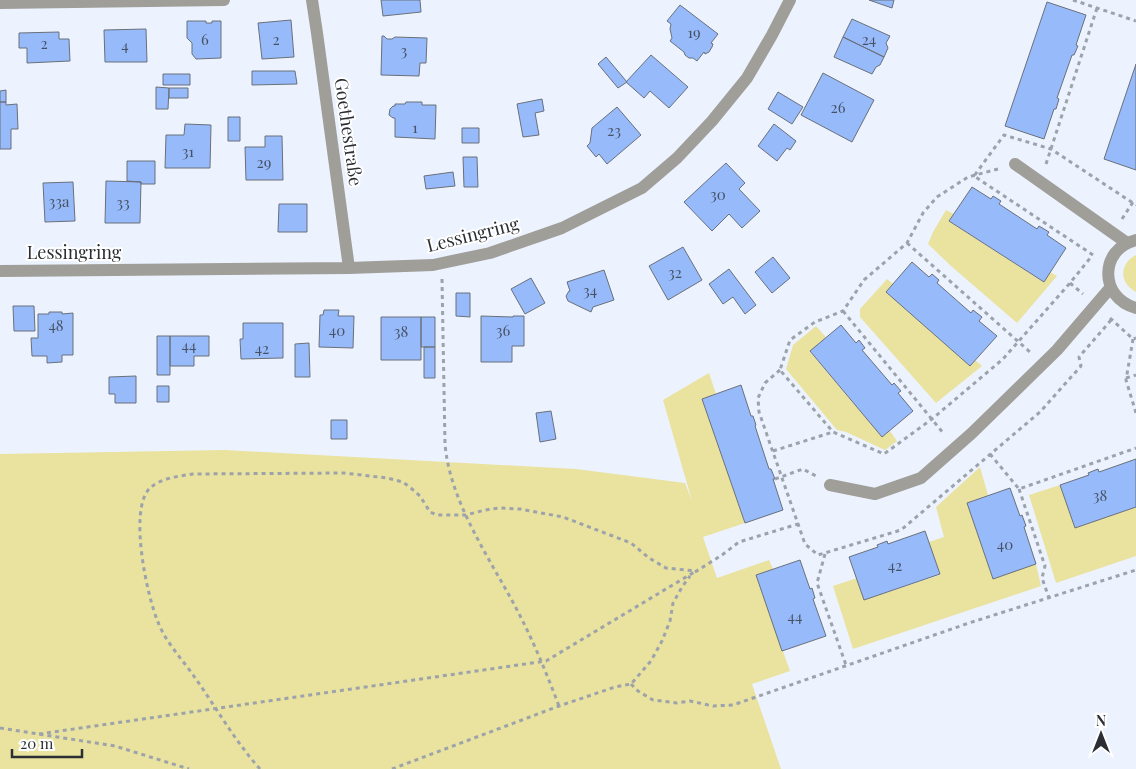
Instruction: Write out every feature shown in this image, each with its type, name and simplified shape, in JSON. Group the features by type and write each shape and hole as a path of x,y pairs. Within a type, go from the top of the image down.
{"street":[{"path":"0,3 224,0"},
{"name":"Goethestraße","path":"312,0 349,268"},
{"name":"Lessingring","path":"0,271 349,268 433,265 490,253 562,228 642,188 677,158 712,122 747,78 790,0"},
{"path":"1015,164 1113,232 1132,242 1115,253 1110,262 1108,277 1110,287 1119,300 1135,310"},
{"path":"830,485 875,494 921,478 956,448 1057,350 1110,287"}],"path":[{"path":"1073,0 1136,21"},
{"path":"1040,181 1097,8"},
{"path":"1015,164 968,177 937,197 923,213 907,243 864,280 842,311 815,322 790,340 780,370 765,384 758,398 760,412 805,544 818,555 901,530 1040,412 1081,366 1079,357 1112,319"},
{"path":"780,370 833,432 884,454 932,419 1003,358 1113,232 1133,202"},
{"path":"907,243 1042,364"},
{"path":"442,263 446,453 450,474 466,516 520,615 542,662 559,706"},
{"path":"842,311 956,448"},
{"path":"1133,339 1126,380 1136,413"},
{"path":"1126,378 1136,375"},
{"path":"773,451 833,432"},
{"path":"1019,488 1136,448"},
{"path":"990,454 1019,488 1045,566 1042,578 1049,598"},
{"path":"775,479 803,469 830,485"},
{"path":"260,769 235,738 196,679 172,647 158,622 144,570 140,544 140,521 143,500 150,488 159,483 175,477 194,474 344,473 387,478 403,482 420,496 430,512 437,516 466,516 499,508 520,509 563,518 632,543 649,558 666,568 696,570"},
{"path":"39,734 546,661 739,542 798,524"},
{"path":"826,553 816,583 846,666"},
{"path":"392,769 615,686 631,684 651,661 670,621 673,603 682,587 696,570"},
{"path":"631,684 638,691 653,700 677,703 690,701 713,706 733,704 969,623 1136,570"},
{"path":"0,728 115,746 189,769"}],"shaded area":[{"path":"946,210 954,214 950,222 1043,282 1050,272 1057,276 1017,323 928,244"},
{"path":"1136,255 1136,292 1126,284 1123,274 1126,263"},
{"path":"887,279 893,284 886,292 970,366 975,360 982,366 936,403 860,317 860,309"},
{"path":"816,326 826,337 810,352 882,437 890,431 897,441 885,450 846,432 837,430 786,369 793,345"},
{"path":"709,373 716,394 702,399 745,523 703,537 717,578 769,560 773,569 756,575 790,671 752,684 781,769 0,769 0,454 225,450 576,469 685,483 692,501 663,400"},
{"path":"980,467 988,495 967,503 993,579 1036,564 1041,586 853,649 833,586 857,578 864,600 940,575 929,542 944,537 936,507"},
{"path":"1060,485 1075,528 1136,507 1136,556 1056,583 1029,495"}],"building":[{"path":"381,0 420,0 421,12 383,16"},
{"path":"869,0 894,0 892,8"},
{"path":"1047,2 1086,15 1076,45 1078,46 1074,55 1072,55 1057,98 1059,99 1056,109 1054,109 1044,139 1005,126"},
{"path":"680,5 718,34 711,43 713,44 709,52 705,54 704,52 697,61 689,58 670,41 672,38 671,24 667,21"},
{"path":"852,19 890,36 886,43 888,48 884,57 843,37"},
{"path":"291,20 294,57 262,59 258,23"},
{"path":"187,21 206,21 206,23 212,23 212,21 221,21 221,58 196,59 192,54 192,43 187,38"},
{"path":"146,29 147,62 105,62 104,30"},
{"path":"59,32 59,39 69,39 70,61 27,63 27,48 19,48 19,33"},
{"path":"382,36 387,39 395,37 427,38 426,63 420,63 419,76 381,75"},
{"path":"843,37 884,57 872,74 834,57"},
{"path":"651,55 688,87 669,108 650,91 644,98 626,82"},
{"path":"606,57 627,82 618,88 598,64"},
{"path":"1136,64 1136,170 1104,159"},
{"path":"252,71 295,71 297,84 252,85"},
{"path":"823,73 874,100 852,142 801,115"},
{"path":"163,74 190,74 190,85 163,85"},
{"path":"156,87 169,88 168,109 156,109"},
{"path":"169,88 188,88 188,98 169,98"},
{"path":"6,90 6,102 0,102 0,91"},
{"path":"778,92 803,107 792,124 768,109"},
{"path":"542,99 544,111 535,113 539,135 523,137 517,104"},
{"path":"0,102 6,102 6,105 17,104 18,129 11,129 11,149 0,149"},
{"path":"406,102 422,102 422,105 436,105 435,139 395,137 395,118 389,115 390,109 395,104 405,104"},
{"path":"617,107 641,135 607,164 599,154 596,157 587,146 590,143 592,128"},
{"path":"228,117 240,117 240,141 228,141"},
{"path":"185,124 211,125 210,168 165,168 166,135 184,135"},
{"path":"774,124 796,141 790,150 787,148 777,161 758,146"},
{"path":"462,128 479,128 479,143 462,143"},
{"path":"265,136 282,136 283,180 246,180 245,147 265,147"},
{"path":"463,157 477,157 478,187 464,187"},
{"path":"127,161 155,161 155,184 127,181"},
{"path":"726,163 745,183 739,189 760,211 742,228 729,214 712,231 684,202"},
{"path":"453,172 455,186 426,189 424,176"},
{"path":"106,181 141,182 140,223 105,223"},
{"path":"73,182 75,221 45,222 43,183"},
{"path":"972,187 991,199 993,196 1001,201 999,204 1037,229 1039,226 1049,232 1047,235 1066,248 1044,282 949,221"},
{"path":"279,204 307,204 307,232 278,232"},
{"path":"683,247 702,280 668,300 649,266"},
{"path":"773,257 790,278 772,293 755,272"},
{"path":"912,262 929,277 932,274 939,280 937,283 971,313 973,310 982,317 979,321 997,336 970,366 886,292"},
{"path":"729,269 756,305 745,314 733,297 723,304 709,284"},
{"path":"604,270 614,300 593,307 591,312 568,301 566,296 570,291 567,282"},
{"path":"531,278 545,303 525,314 511,289"},
{"path":"456,293 470,293 470,317 456,316"},
{"path":"13,306 34,306 35,331 14,331"},
{"path":"324,310 339,310 338,316 354,316 353,348 319,347 320,315 323,315"},
{"path":"49,312 73,313 73,355 62,355 62,362 47,363 47,356 32,356 31,338 38,338 38,314 49,314"},
{"path":"481,316 524,316 524,346 512,346 512,362 481,362"},
{"path":"381,317 421,317 421,360 381,360"},
{"path":"421,317 435,317 435,347 421,347"},
{"path":"243,323 283,323 283,358 241,359 240,339 243,339"},
{"path":"841,325 856,343 859,340 865,348 862,350 892,385 894,383 901,391 898,393 913,411 882,437 810,351"},
{"path":"157,336 170,336 170,375 157,375"},
{"path":"170,336 209,336 209,356 194,356 194,366 170,366"},
{"path":"309,343 310,377 295,377 295,344"},
{"path":"424,347 435,347 435,378 424,378"},
{"path":"136,376 136,403 115,403 115,394 109,394 109,377"},
{"path":"741,385 751,416 753,416 756,425 769,469 771,469 775,479 773,479 783,510 745,523 702,399"},
{"path":"157,386 169,386 169,402 157,402"},
{"path":"551,411 556,439 540,442 536,413"},
{"path":"331,420 347,420 347,439 331,439"},
{"path":"1136,459 1136,507 1075,528 1060,485 1089,475 1088,473 1098,469 1099,472"},
{"path":"1010,488 1020,516 1022,515 1026,526 1024,527 1036,564 993,579 967,503"},
{"path":"925,531 940,574 864,600 849,557 878,547 877,545 887,541 888,544"},
{"path":"800,560 810,589 812,588 815,598 813,599 826,636 782,651 756,575"}]}
